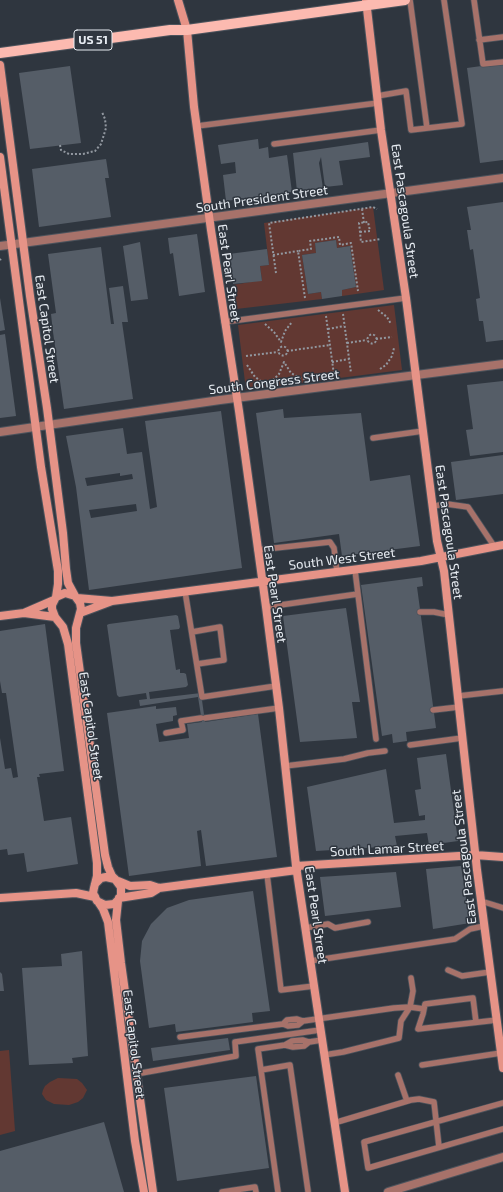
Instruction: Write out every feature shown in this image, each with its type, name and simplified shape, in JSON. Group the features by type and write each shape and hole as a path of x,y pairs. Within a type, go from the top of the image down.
{"main road":[{"name":"East Pearl Street","path":"178,0 187,30 197,126 209,218 266,607 296,868 345,1192"},
{"name":"US 51","path":"0,53 170,30 187,30 366,3 406,0"},
{"name":"East Pascagoula Street","path":"366,3 381,130 406,298 433,506 444,571 475,855 490,972 501,1042 503,1068"},
{"name":"East Capitol Street","path":"0,65 23,243 49,425 67,577 76,597"},
{"name":"East Capitol Street","path":"0,157 36,426 58,571 58,584 55,599"},
{"name":"South West Street","path":"76,597 112,601 421,561 503,545"},
{"path":"0,616 24,613 65,593 76,597 80,603 79,615 69,622 24,613"},
{"path":"55,599 52,609 57,619"},
{"name":"South West Street","path":"79,615 112,601"},
{"name":"East Capitol Street","path":"79,615 75,632 76,643 105,855 110,873 116,880"},
{"name":"East Capitol Street","path":"57,619 64,631 68,646 97,863 97,876 95,884"},
{"name":"South Lamar Street","path":"119,899 151,893 159,888 267,874 296,868 475,855 503,856"},
{"path":"0,898 76,893 96,899 105,905 109,905 114,904 119,899 122,892 121,887 116,880 106,877 101,878 95,884 93,893 96,899"},
{"name":"South Lamar Street","path":"116,880 130,886 150,885 159,888"},
{"name":"East Capitol Street","path":"96,899 103,909 108,922 133,1129 144,1192"},
{"name":"East Capitol Street","path":"119,899 116,923 153,1192"}],"street":[{"name":"South President Street","path":"0,246 503,178"},
{"name":"South Congress Street","path":"0,432 236,398 503,364"},
{"path":"388,1192 503,1157"}],"lane":[{"path":"410,0 427,128"},
{"path":"197,126 378,99 406,92 411,130 462,124 444,0"},
{"path":"474,0 483,64 503,62"},
{"path":"479,40 503,37"},
{"path":"274,144 381,130"},
{"path":"224,322 406,298"},
{"path":"374,438 423,431"},
{"path":"433,506 447,504 468,507 494,546"},
{"path":"257,550 330,542 334,548 337,572"},
{"path":"355,570 376,739"},
{"path":"185,591 202,697 276,686"},
{"path":"266,607 358,594"},
{"path":"420,612 434,612 449,616"},
{"path":"192,632 220,627 224,660 197,664"},
{"path":"458,696 503,691"},
{"path":"433,710 459,707"},
{"path":"166,733 183,730 181,721 278,708"},
{"path":"410,745 462,738"},
{"path":"285,766 344,759 368,753 385,751"},
{"path":"267,874 281,990 314,986"},
{"path":"481,900 503,908"},
{"path":"305,928 328,924 334,928 368,922"},
{"path":"310,961 456,939 470,929 484,926"},
{"path":"448,970 462,976 490,972"},
{"path":"324,1055 344,1052 399,1038 401,1021 410,1007 413,991 411,978"},
{"path":"476,1022 473,998 425,1004 418,1029 497,1020"},
{"path":"180,1036 283,1024 288,1026 298,1025 303,1021 319,1018 394,1008 410,1007 424,1009"},
{"path":"136,1074 236,1056 234,1042 320,1030"},
{"path":"278,1192 258,1049 285,1045 292,1041 303,1040 309,1042 322,1040"},
{"path":"422,1064 501,1053"},
{"path":"261,1070 290,1065 308,1191"},
{"path":"398,1074 407,1101"},
{"path":"334,1123 407,1101 419,1099 434,1102 439,1147"},
{"path":"503,1103 364,1142 368,1168 503,1129"},
{"path":"222,1192 255,1187 256,1192"}],"path":[{"path":"60,145 61,150 69,154 83,154 94,151 101,144 106,128 105,119 102,112"},
{"path":"276,273 269,223 373,207 377,209"},
{"path":"362,209 364,223"},
{"path":"360,232 370,231 368,222 359,223 361,242 381,239"},
{"path":"274,255 311,249 310,241 340,237 340,245 351,244 358,291"},
{"path":"298,251 305,298"},
{"path":"375,309 385,315 391,324"},
{"path":"343,312 351,373"},
{"path":"325,315 334,375"},
{"path":"281,342 289,324 296,319"},
{"path":"262,323 274,332 281,342 282,347 286,348 287,351"},
{"path":"327,329 344,326"},
{"path":"347,343 367,340 371,335 376,339"},
{"path":"367,340 369,343 373,344 376,339 392,336"},
{"path":"283,356 287,351 330,345"},
{"path":"278,352 282,347"},
{"path":"380,369 386,365 392,356 394,348"},
{"path":"246,356 278,352 283,356 284,362 291,372 298,377 305,379"},
{"path":"332,362 349,359"},
{"path":"270,383 279,374 284,362"},
{"path":"247,366 255,377 265,384"}],"shaded area":[{"path":"373,207 384,290 342,296 342,290 356,287 350,246 337,248 336,240 315,243 316,253 302,255 308,294 321,292 322,299 236,309 233,285 262,280 260,266 269,265 264,223"},
{"path":"394,305 402,370 246,390 238,325"},
{"path":"9,1050 15,1131 0,1135 0,1051"},
{"path":"58,1078 77,1079 82,1083 87,1090 83,1098 78,1102 69,1105 54,1104 46,1100 42,1094 45,1086"}],"building":[{"path":"503,63 503,160 480,163 467,68"},
{"path":"70,66 81,143 30,149 19,73"},
{"path":"258,139 259,149 268,147 269,158 287,155 292,192 226,201 223,175 236,173 235,162 221,164 218,145"},
{"path":"368,142 370,157 339,161 343,185 325,187 321,157 319,163 323,188 297,191 293,153"},
{"path":"106,159 109,178 105,178 111,217 39,227 32,169"},
{"path":"503,202 503,340 486,342 483,321 479,321 476,299 480,298 473,249 470,250 467,230 471,230 467,207"},
{"path":"197,234 205,292 179,296 173,253 170,254 168,238"},
{"path":"336,240 337,248 350,246 356,287 342,290 342,296 322,299 321,292 308,294 302,255 316,253 315,243"},
{"path":"140,242 148,299 131,301 123,246"},
{"path":"101,247 111,324 114,324 109,288 123,286 128,322 122,322 133,399 64,409 51,314 56,313 48,254"},
{"path":"267,249 269,265 260,266 262,281 233,284 229,254"},
{"path":"0,298 5,330 0,331"},
{"path":"5,334 16,416 0,418 0,335"},
{"path":"503,381 503,452 470,456 466,430 473,429 467,385"},
{"path":"283,409 284,418 361,413 370,481 410,475 420,546 342,556 339,534 274,543 256,413"},
{"path":"221,411 242,568 89,590 76,487 66,436 123,428 127,454 142,452 150,509 157,507 145,421","holes":["120,473 120,476 132,474 133,479 87,486 85,478","136,504 137,511 91,518 89,510"]},
{"path":"503,455 503,494 456,500 451,462"},
{"path":"422,577 423,586 417,587 436,728 406,732 407,741 393,743 392,734 382,736 361,585"},
{"path":"346,608 360,702 352,702 357,738 300,742 283,616"},
{"path":"176,615 178,616 180,627 179,629 170,630 176,670 180,669 180,673 186,674 188,685 186,687 149,692 150,699 201,693 205,722 258,714 277,857 206,866 201,830 197,831 201,866 129,876 107,713 156,706 156,709 176,707 177,715 173,716 173,721 156,724 159,742 189,738 187,724 202,722 198,697 140,706 139,700 147,699 146,693 119,697 117,695 107,625"},
{"path":"45,624 64,771 39,774 40,777 37,777 44,821 71,817 78,864 27,872 24,853 8,855 7,849 0,850 0,738 5,769 11,768 13,778 18,777 6,693 2,693 0,681 0,631"},
{"path":"446,754 458,841 429,845 427,833 395,836 397,846 316,851 307,787 386,769 394,823 425,820 425,815 419,816 415,790 421,789 417,758"},
{"path":"461,866 470,923 433,929 426,869"},
{"path":"396,872 401,907 325,916 320,877"},
{"path":"253,891 270,1011 252,1013 253,1022 176,1032 175,1024 149,1028 140,961 142,941 151,924 167,908 189,900"},
{"path":"82,951 88,1056 72,1058 73,1063 29,1065 22,968 62,966 61,954"},
{"path":"0,972 2,974 4,991 0,991"},
{"path":"228,1038 230,1050 153,1061 151,1048"},
{"path":"256,1076 269,1168 177,1181 164,1088"},
{"path":"104,1122 124,1192 0,1192 0,1151"}]}
